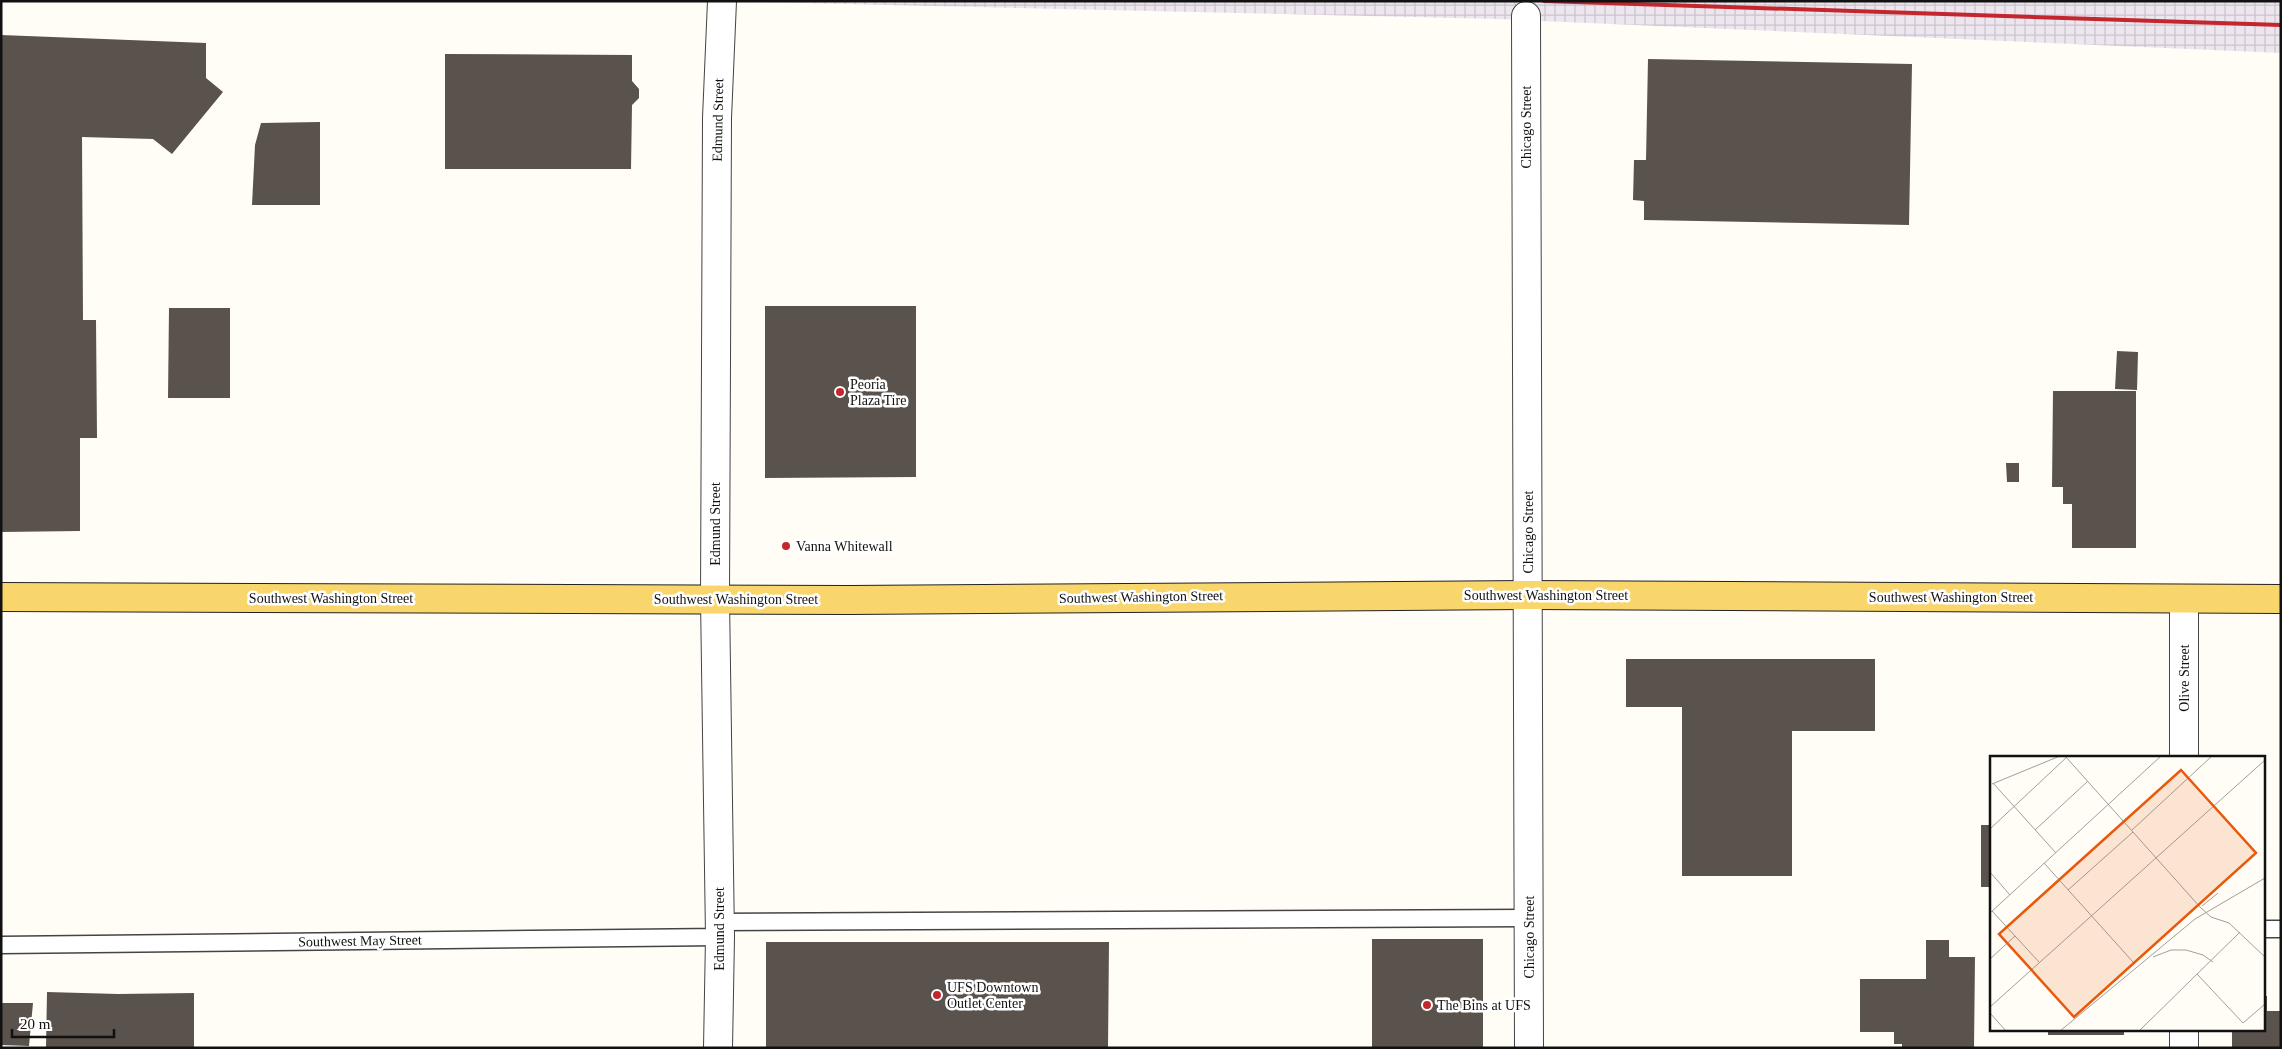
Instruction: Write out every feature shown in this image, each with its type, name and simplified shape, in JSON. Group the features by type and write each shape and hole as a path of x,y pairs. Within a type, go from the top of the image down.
{"main road":[{"name":"Southwest Washington Street","path":"1,597 850,600 1528,595 2281,599"}],"street":[{"name":"Edmund Street","path":"718,1048 720,929 715,599 717,118 722,1"},
{"name":"Chicago Street","path":"1526,16 1530,1048"},
{"name":"Olive Street","path":"2184,599 2184,756"},
{"path":"2184,1032 2184,1048"}],"lane":[{"name":"Southwest May Street","path":"1,945 720,929 1529,918"},
{"path":"2264,929 2281,929"}],"shaded area":[{"path":"715,1 2281,1 2281,53 1498,19"}],"building":[{"path":"1,35 206,43 206,78 223,92 172,154 153,139 82,137 83,320 96,320 97,438 80,438 80,531 1,532"},
{"path":"445,54 632,55 632,81 639,89 639,98 632,105 631,169 445,169"},
{"path":"1648,59 1912,64 1909,225 1644,220 1644,201 1633,200 1634,160 1646,160"},
{"path":"320,122 320,205 252,205 255,145 261,123"},
{"name":"Peoria Plaza Tire","path":"765,306 916,306 916,477 765,478"},
{"path":"169,308 230,308 230,398 168,398"},
{"path":"2117,351 2138,352 2137,390 2115,389"},
{"path":"2053,391 2136,391 2136,548 2072,548 2072,504 2063,504 2063,487 2052,487"},
{"path":"2006,463 2019,463 2019,482 2007,482"},
{"path":"1626,659 1875,659 1875,731 1792,731 1792,876 1682,876 1682,707 1626,707"},
{"path":"1981,825 1990,825 1990,887 1981,887"},
{"name":"The Bins at UFS","path":"1372,939 1483,939 1483,1048 1372,1048"},
{"path":"1926,940 1949,940 1949,957 1975,957 1974,1048 1902,1048 1902,1044 1894,1044 1894,1032 1860,1032 1860,979 1926,979"},
{"name":"UFS Downtown Outlet Center","path":"766,942 1109,942 1108,1048 766,1048"},
{"path":"47,992 118,994 194,993 194,1048 46,1048"},
{"path":"2264,996 2267,996 2267,1011 2281,1011 2281,1048 2232,1048 2232,1032 2264,1032"},
{"path":"1,1003 33,1003 29,1046 1,1045"},
{"path":"2048,1032 2124,1032 2124,1035 2048,1035"}],"railway":[{"path":"1544,1 2281,25"}],"place":[{"name":"Peoria Plaza Tire","path":"840,392"},
{"name":"Vanna Whitewall","path":"786,546"},
{"name":"UFS Downtown Outlet Center","path":"937,995"},
{"name":"The Bins at UFS","path":"1427,1005"}]}
